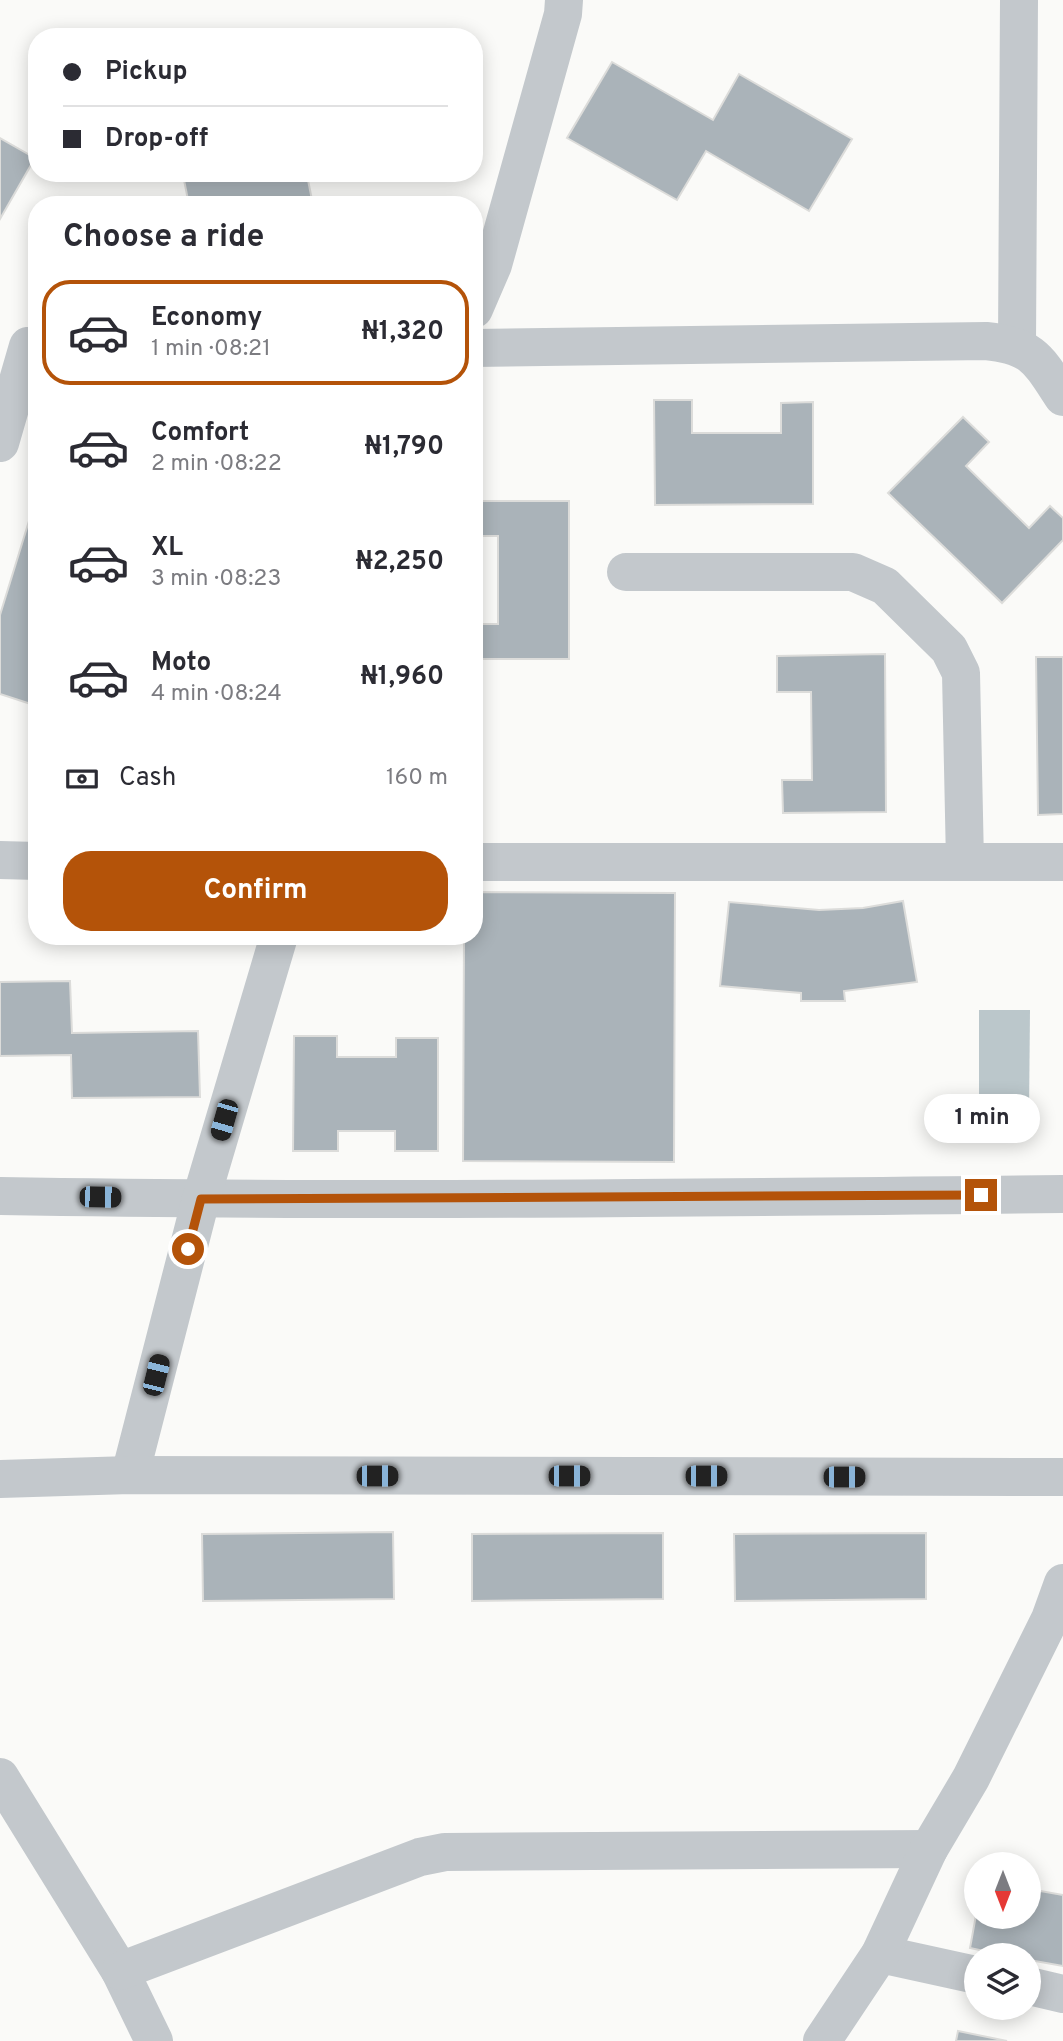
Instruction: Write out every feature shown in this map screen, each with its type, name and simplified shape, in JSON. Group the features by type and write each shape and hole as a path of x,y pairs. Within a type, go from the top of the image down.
{"street":[{"path":"483,288 493,265 563,14 564,0"},
{"path":"1017,344 1019,0"},
{"path":"483,348 986,341 1017,344 1041,363 1063,397"},
{"path":"0,443 22,346"},
{"path":"626,572 853,572 885,586 949,649 961,673 965,862"},
{"path":"0,860 28,861"},
{"path":"483,862 1063,862"},
{"path":"130,1475 201,1199 276,945"},
{"path":"0,1196 201,1199 1063,1194"},
{"path":"0,1479 130,1475 1063,1477"},
{"path":"822,2041 880,1954 929,1849 971,1778 1038,1644 1063,1583"},
{"path":"0,1777 120,1971 154,2041"},
{"path":"120,1971 420,1857 445,1852 929,1849"},
{"path":"880,1954 964,1972"},
{"path":"1041,1989 1063,1994"}],"shaded area":[{"path":"979,1010 1030,1010 1029,1115 979,1114"}],"building":[{"path":"612,62 713,120 739,74 852,139 809,211 706,151 677,200 567,138"},
{"path":"0,138 28,154 28,170 0,219"},
{"path":"184,182 308,182 311,196 187,196"},
{"path":"654,400 692,400 692,433 781,433 781,403 813,402 813,504 655,505"},
{"path":"963,417 989,442 966,466 1029,528 1050,506 1063,518 1063,540 1002,603 888,493"},
{"path":"483,501 569,501 569,659 483,659 483,624 498,624 498,536 483,536"},
{"path":"28,524 28,703 0,694 0,615"},
{"path":"885,654 886,812 783,813 782,780 812,780 811,692 777,692 777,656"},
{"path":"1036,657 1063,657 1063,814 1038,815"},
{"path":"483,892 675,893 674,1162 463,1161 464,945 483,945"},
{"path":"903,901 917,982 844,991 845,1001 801,1001 801,993 720,986 729,902 819,910 863,908"},
{"path":"70,981 72,1033 198,1031 200,1097 72,1098 71,1055 0,1056 0,982"},
{"path":"294,1036 337,1036 337,1057 396,1057 396,1038 438,1038 438,1151 395,1151 395,1131 338,1131 338,1151 293,1151"},
{"path":"393,1532 394,1599 203,1601 202,1534"},
{"path":"663,1533 663,1599 472,1601 472,1534"},
{"path":"926,1533 926,1599 735,1601 734,1534"},
{"path":"1041,1891 1063,1895 1063,1966 1041,1962 1041,1943 971,1943 973,1929 1041,1929"},
{"path":"958,2031 1007,2041 956,2041"}],"route":[{"path":"188,1249 201,1199 681,1199 981,1195"}]}
